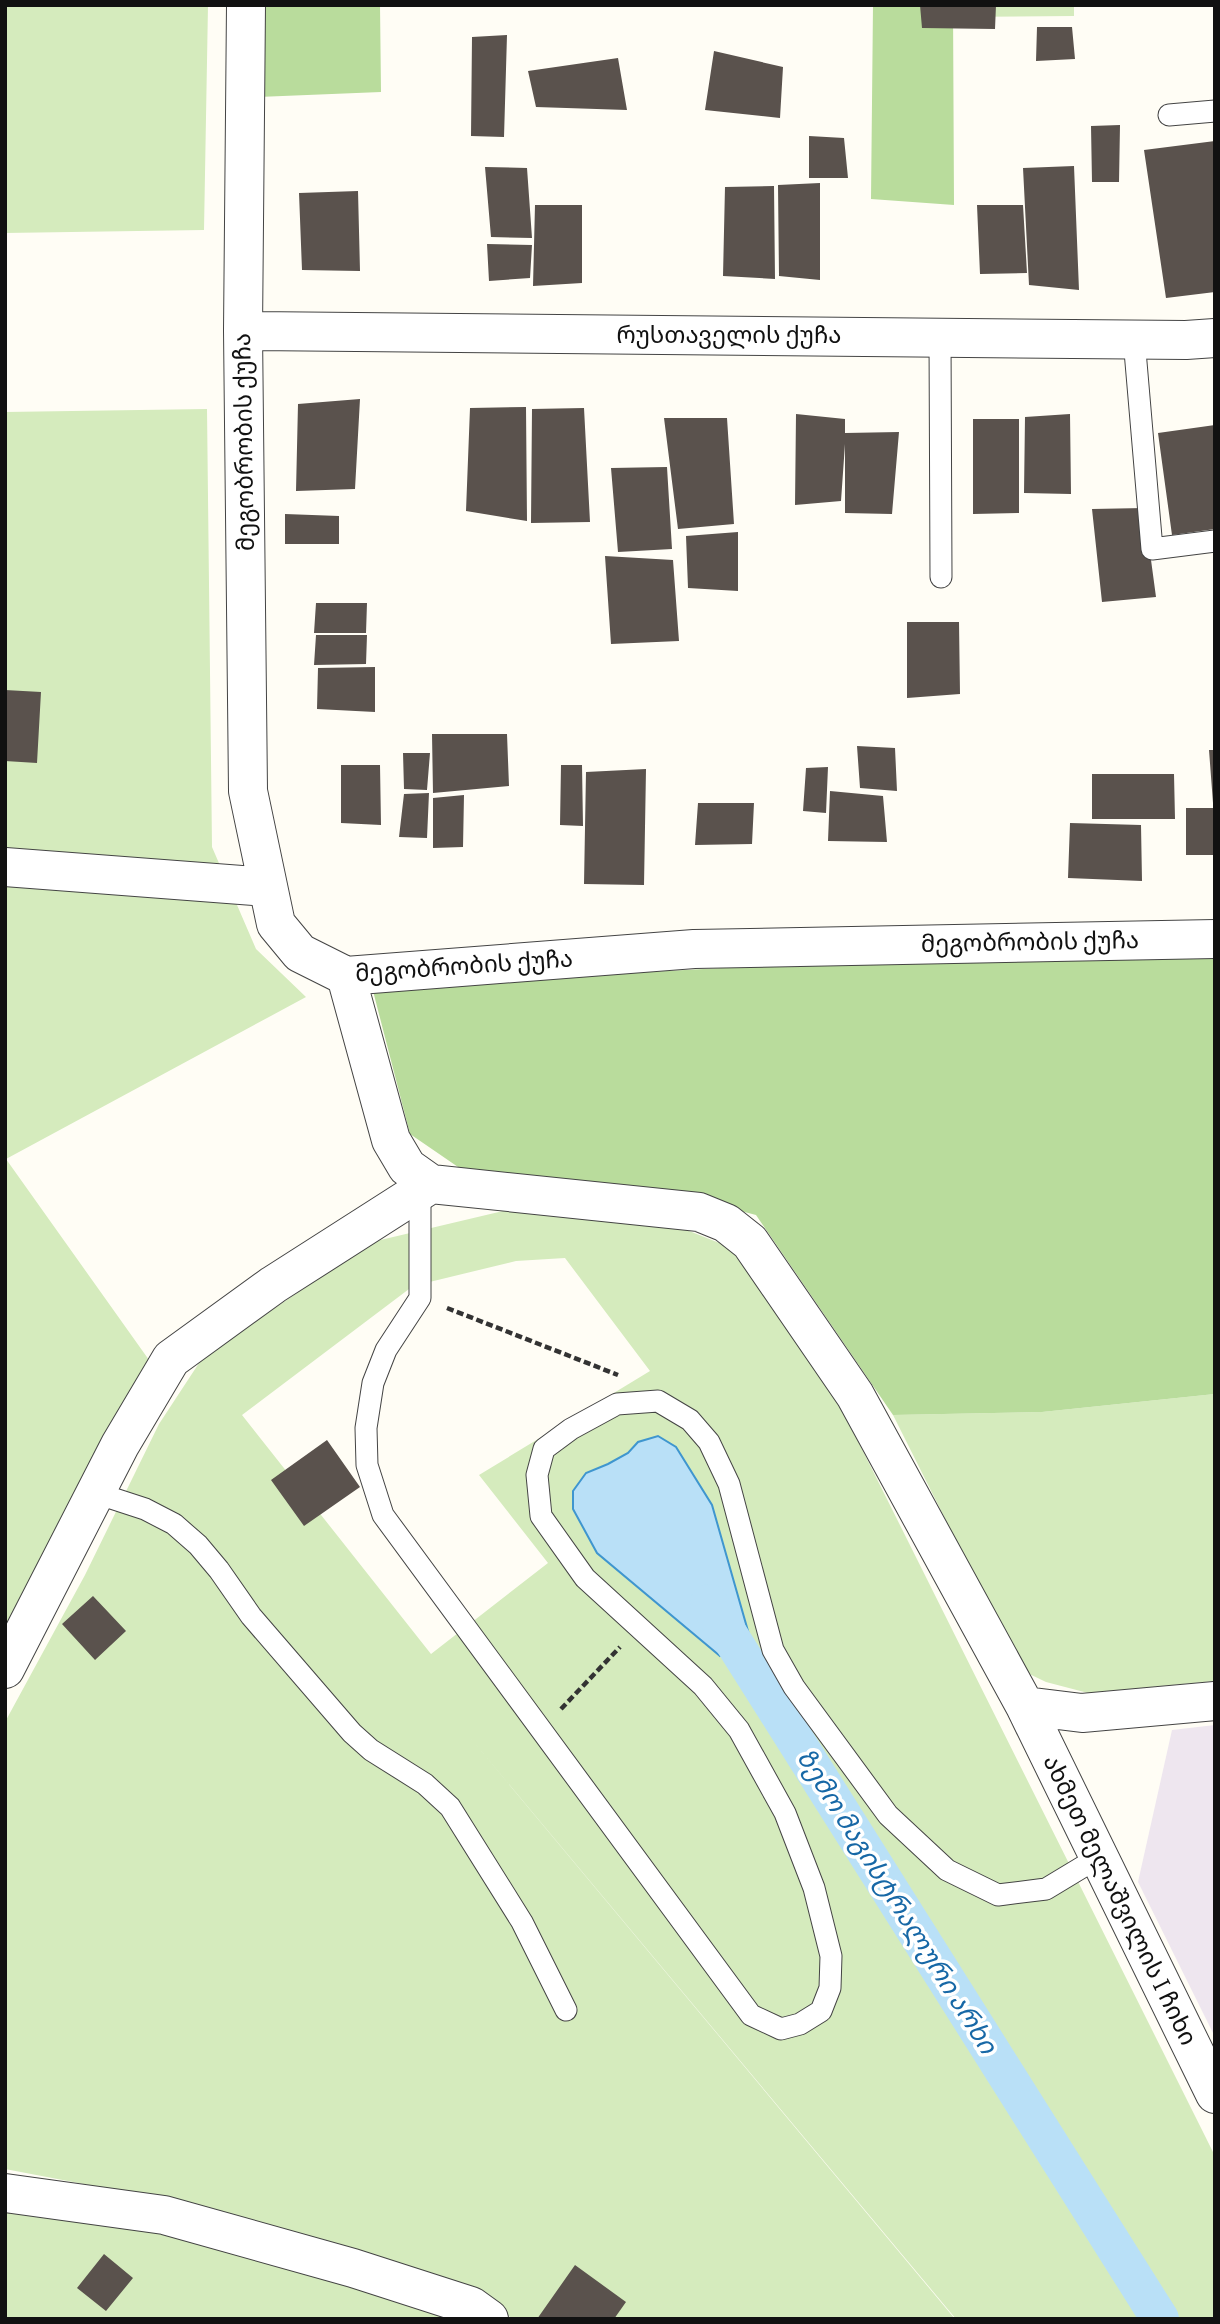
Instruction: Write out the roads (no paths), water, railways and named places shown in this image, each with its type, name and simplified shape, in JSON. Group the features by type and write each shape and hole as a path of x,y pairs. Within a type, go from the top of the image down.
{"street":[{"name":"მეგობრობის ქუჩა","path":"246,5 243,331 248,791 275,924 300,953 346,976 694,949 1215,939"},
{"name":"რუსთაველის ქუჩა","path":"243,331 1134,340 1215,338"},
{"path":"5,867 268,887"},
{"path":"5,1669 120,1445 172,1359 273,1285 425,1188 407,1167 391,1140 346,976"},
{"name":"ახმეთ მელაშვილის I ჩიხი","path":"425,1188 699,1212 726,1223 750,1242 855,1395 1026,1706 1215,2094"},
{"path":"1026,1706 1082,1713 1215,1701"},
{"path":"5,2193 164,2215 353,2268 474,2315"}],"lane":[{"path":"1169,115 1215,111"},
{"path":"940,336 941,577"},
{"path":"1134,340 1152,549 1215,541"},
{"path":"425,1188 420,1298 386,1350 373,1383 366,1428 367,1465 383,1515 751,2015 781,2029 800,2024 821,2011 830,1988 831,1956 814,1888 785,1812 739,1730 703,1686 585,1578 541,1516 537,1475 544,1449 571,1429 617,1404 658,1401 690,1420 709,1442 729,1484 773,1650 794,1687 888,1815 947,1870 998,1895 1046,1889 1099,1857"},
{"path":"96,1493 145,1509 174,1524 198,1545 251,1616 352,1732 372,1750 425,1784 450,1807 522,1922 566,2010"}],"water":[{"path":"658,1436 676,1447 712,1505 750,1638 720,1656 597,1553 573,1509 573,1491 586,1473 628,1453 638,1442"}],"waterway":[{"name":"ზემო მაგისტრალური არხი","path":"709,1603 1160,2319"}]}
